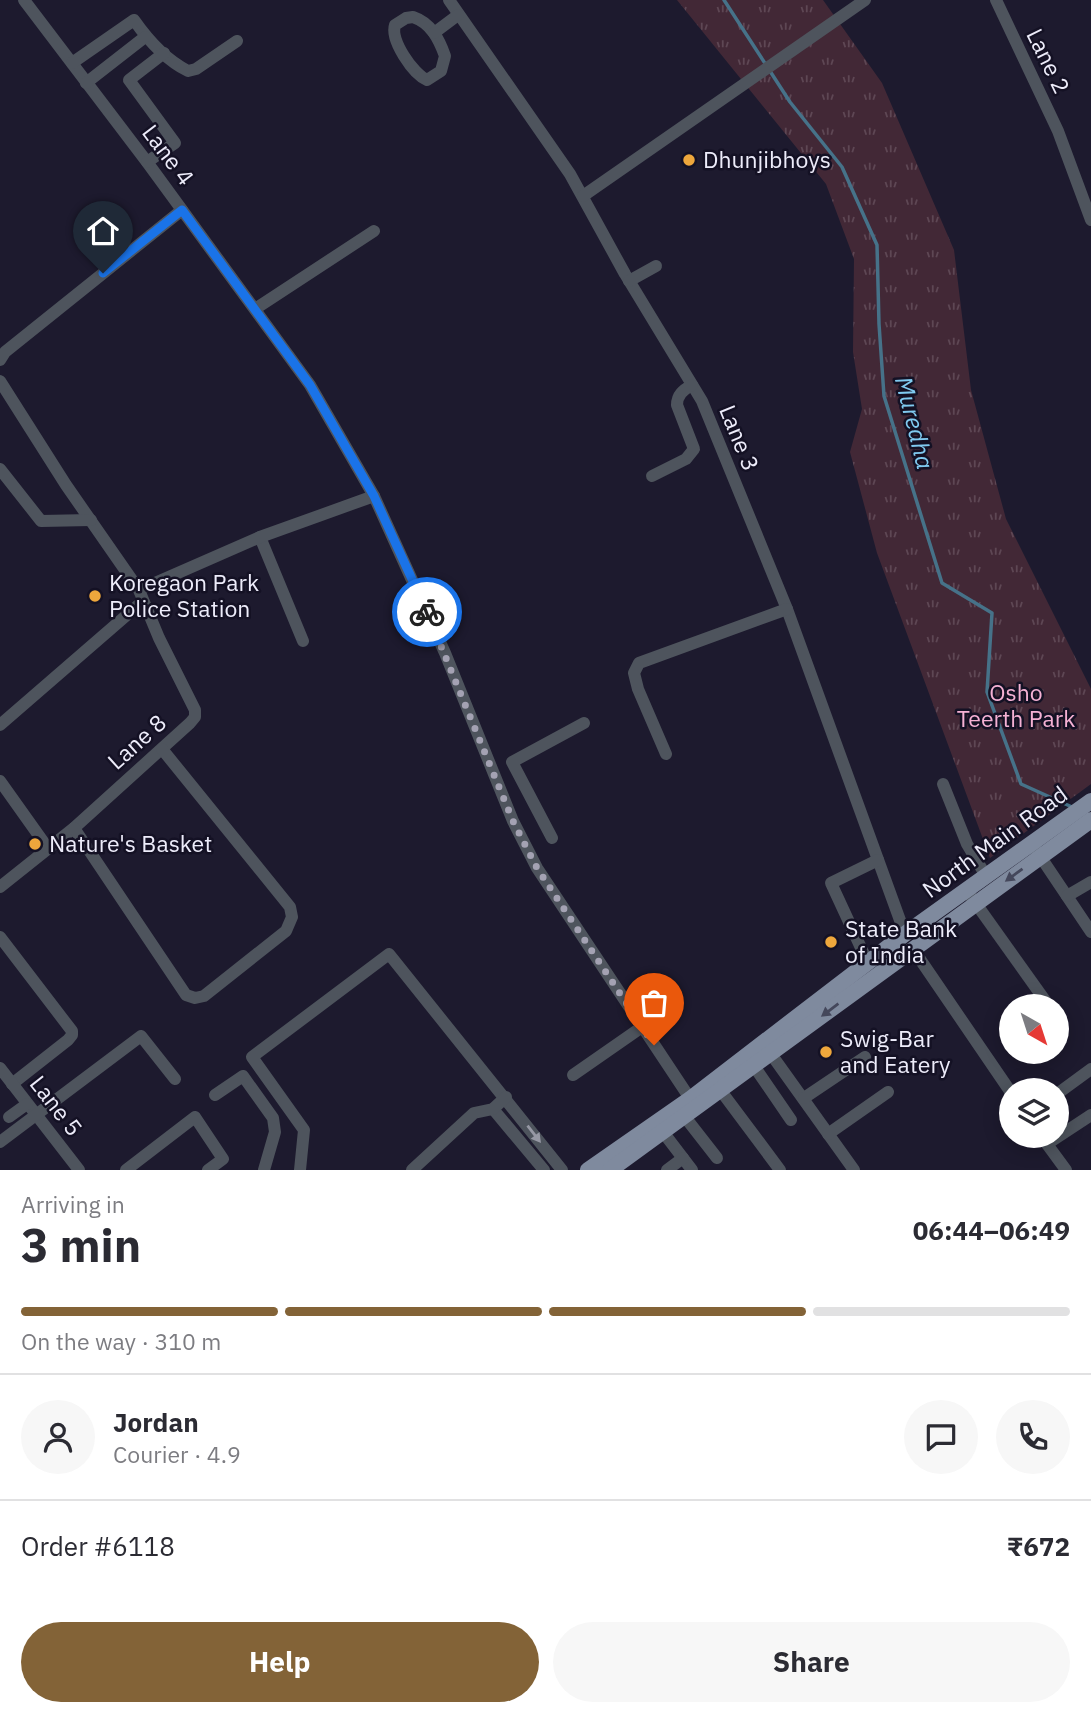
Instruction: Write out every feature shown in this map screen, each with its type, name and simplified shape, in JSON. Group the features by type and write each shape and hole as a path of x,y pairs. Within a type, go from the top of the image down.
{"main road":[{"name":"North Main Road","path":"588,1170 721,1091 909,942 1065,829 1091,801"},
{"name":"North Main Road","path":"1065,829 1091,820"},
{"name":"North Main Road","path":"972,897 986,876 1036,850"},
{"name":"North Main Road","path":"610,1170 663,1132 868,963 909,942"}],"street":[{"name":"Lane 4","path":"24,0 148,162 310,385 374,496 445,653 506,804 537,868 642,1027 691,1108 717,1158"},
{"name":"Lane 3","path":"449,0 583,196 629,281 702,401 787,609 909,942 1001,1078"},
{"path":"583,196 865,0"},
{"name":"Lane 2","path":"996,0 1058,131 1091,220"},
{"path":"434,33 458,15"},
{"path":"413,18 427,24 434,33 445,56 445,63 441,71 427,80 413,68 394,38 393,31 399,21 413,18"},
{"path":"72,63 134,20 145,37 188,71 196,69 237,41"},
{"path":"86,83 145,37"},
{"path":"148,162 175,143 129,80 164,53"},
{"path":"0,360 5,352 182,210"},
{"path":"255,309 374,231"},
{"path":"629,281 656,266"},
{"name":"Lane 8","path":"0,381 141,595 195,710 195,717 190,723 162,749 74,828 0,887"},
{"path":"652,476 686,458 694,449 677,405 677,399 683,390 692,385"},
{"path":"0,470 41,521 90,520"},
{"path":"0,725 141,595 260,537 374,496"},
{"path":"260,537 303,641"},
{"path":"666,754 638,689 634,673 639,663 787,609"},
{"path":"552,838 512,762 584,723"},
{"path":"74,828 186,995 195,998 204,996 286,931 292,917 290,907 162,749"},
{"path":"0,780 47,847"},
{"path":"943,784 967,844 986,876"},
{"path":"506,804 530,795"},
{"path":"1036,850 1091,932"},
{"path":"868,963 831,883 878,860"},
{"path":"1067,896 1091,882"},
{"path":"972,897 1041,994"},
{"path":"0,937 72,1031 68,1040 12,1084"},
{"path":"300,1170 304,1130 252,1057 389,954 562,1170"},
{"path":"573,1075 642,1027"},
{"path":"0,1142 32,1109 141,1036 175,1079"},
{"path":"771,1054 853,1170"},
{"path":"803,1097 864,1055"},
{"path":"754,1066 792,1120"},
{"name":"Lane 5","path":"0,1068 79,1170"},
{"path":"1069,1085 1091,1069"},
{"path":"215,1095 243,1076 273,1118 275,1132 264,1170"},
{"path":"721,1091 779,1170"},
{"path":"828,1134 888,1092"},
{"path":"412,1170 474,1113 493,1109 506,1097"},
{"path":"9,1117 32,1109"},
{"path":"493,1109 544,1170"},
{"path":"1069,1127 1091,1115"},
{"path":"127,1170 195,1117 223,1158 208,1170"},
{"path":"663,1132 692,1170"},
{"path":"1050,1148 1066,1170"},
{"path":"667,1170 683,1158"}],"green space":[{"name":"Osho Teerth Park","path":"677,0 823,0 882,83 954,250 971,390 1006,519 1091,689 1091,784 990,858 877,553 850,452 862,409 853,352 854,259 826,184"}],"waterway":[{"name":"Muredha","path":"724,0 790,102 842,167 877,245 884,396 942,583 992,613 987,692 1021,784 1072,807"}],"way so far":[{"path":"427,612 513,821 537,868 654,1045"}],"place":[{"name":"Dhunjibhoys","path":"689,160"},
{"name":"Koregaon Park Police Station","path":"95,596"},
{"name":"Nature's Basket","path":"35,844"},
{"name":"State Bank of India","path":"831,942"},
{"name":"Swig-Bar and Eatery","path":"826,1052"}],"route":[{"path":"103,273 182,210 310,385 374,496 427,612"}]}
